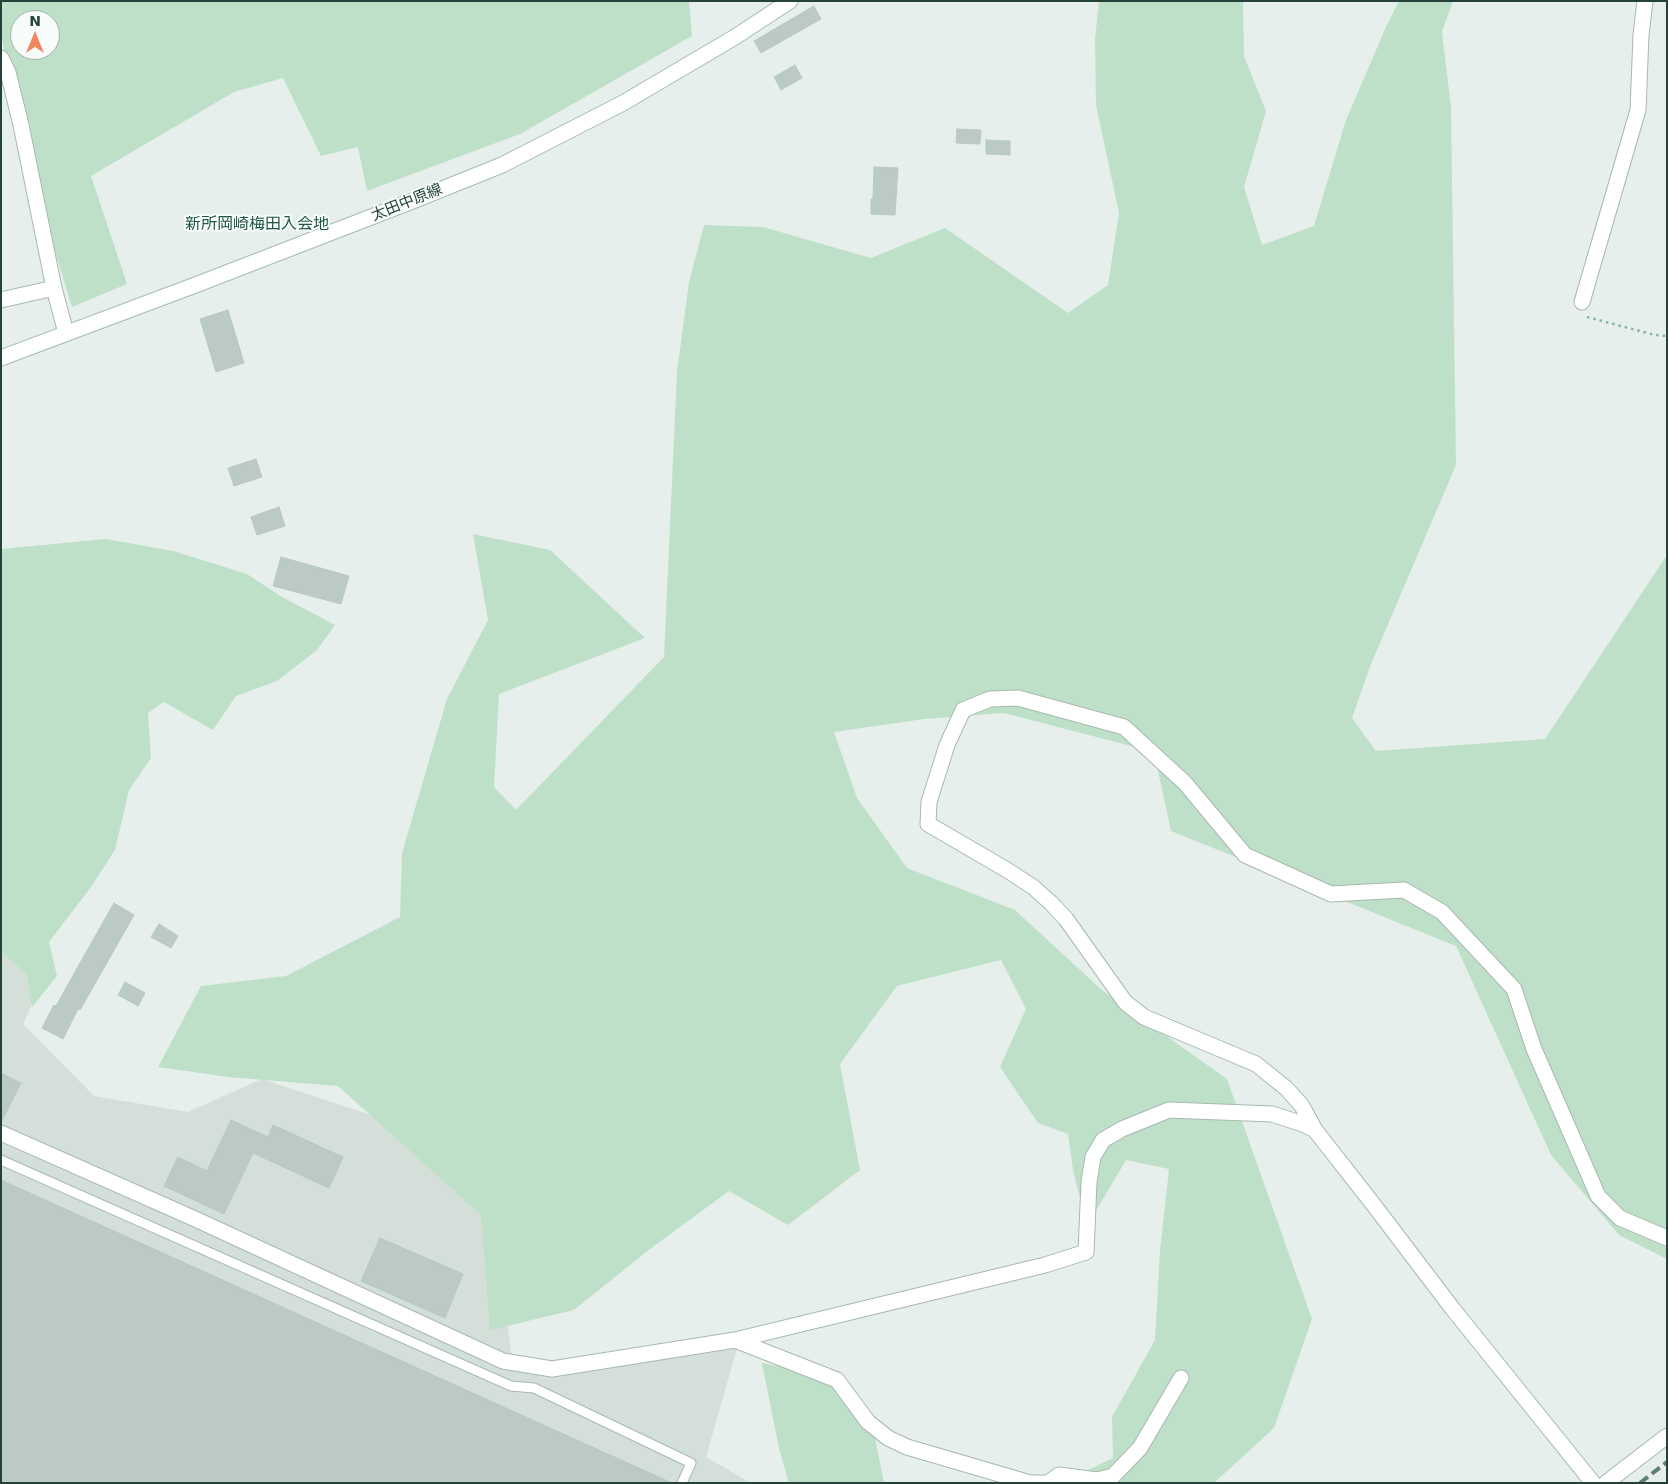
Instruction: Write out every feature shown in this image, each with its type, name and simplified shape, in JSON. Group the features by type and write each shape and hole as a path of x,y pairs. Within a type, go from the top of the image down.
{"street":[{"name":"太田中原線","path":"1,358 217,277 502,165 623,103 790,1"},
{"path":"1582,302 1638,110 1641,35 1645,1"},
{"path":"1,58 8,72 21,125 54,288 66,333"},
{"path":"1,300 54,288"},
{"path":"1593,1483 1452,1308 1315,1130 1302,1106 1287,1089 1256,1064 1144,1017 1125,1002 1066,919 1051,903 1006,870 928,824 929,802 947,745 963,710 990,699 1018,698 1124,727 1185,783 1245,855 1331,894 1404,890 1442,912 1514,988 1534,1049 1598,1196 1620,1218 1667,1238"},
{"path":"1,1133 193,1218 503,1361 552,1369 735,1340 1045,1265 1086,1252 1089,1182 1093,1157 1103,1140 1109,1136 1169,1110 1272,1114 1315,1130"},
{"path":"735,1340 837,1380 868,1422 888,1438 907,1447 1030,1483 1048,1483 1059,1475 1097,1480 1113,1476 1140,1448 1181,1378"},
{"path":"1606,1483 1667,1436"}],"lane":[{"path":"1,1160 510,1386 534,1388 691,1463 682,1483"}],"path":[{"path":"1582,302 1586,316 1655,335 1667,336"}],"shaded area":[{"path":"1,950 42,982 23,1024 94,1096 188,1112 262,1079 455,1143 492,1207 513,1366 738,1345 706,1457 751,1483 1,1483"}],"green space":[{"path":"1,1 689,1 692,36 520,134 367,191 358,147 321,156 283,78 234,92 91,176 127,284 72,307 18,130 1,33"},
{"path":"1099,1 1243,1 1244,56 1266,111 1244,187 1262,245 1314,226 1346,120 1399,1 1453,1 1442,32 1451,107 1456,465 1371,664 1352,718 1376,751 1545,739 1667,555 1667,1259 1619,1235 1551,1155 1456,946 1171,831 1154,752 1004,713 924,719 834,732 857,798 907,868 1015,910 1103,991 1227,1079 1312,1319 1274,1428 1214,1483 1061,1483 1113,1458 1112,1417 1155,1340 1160,1250 1169,1169 1126,1160 1087,1226 1073,1170 1068,1134 1038,1123 1000,1067 1026,1009 1001,960 897,986 840,1064 860,1170 788,1225 729,1191 650,1249 574,1310 490,1330 481,1215 338,1086 228,1077 158,1067 201,986 286,976 400,917 402,853 447,699 488,620 473,534 550,550 645,638 499,694 494,787 516,810 664,657 677,372 689,282 704,225 763,227 871,258 945,228 1068,313 1108,285 1119,213 1096,105 1095,40"},
{"path":"106,539 173,551 247,574 282,597 335,625 317,650 277,681 236,696 213,730 164,702 148,713 151,758 129,790 115,850 91,887 49,942 57,976 32,1007 27,974 1,952 1,549"},
{"path":"762,1363 824,1375 875,1438 884,1483 789,1483 779,1448"}],"building":[{"path":"814,6 821,19 761,53 754,41"},
{"path":"795,65 802,78 781,90 774,77"},
{"path":"957,129 981,130 980,144 956,143"},
{"path":"986,140 1010,141 1010,155 986,154"},
{"path":"874,167 898,168 895,215 871,214"},
{"path":"228,310 244,363 216,372 200,319"},
{"path":"256,459 262,477 234,486 228,468"},
{"path":"279,507 285,526 257,535 251,517"},
{"path":"281,557 349,576 341,604 273,586"},
{"path":"114,903 134,915 80,1010 78,1009 63,1039 42,1028"},
{"path":"159,924 178,936 171,948 151,937"},
{"path":"125,982 145,993 138,1006 118,995"},
{"path":"1,1073 21,1083 1,1122"},
{"path":"231,1120 268,1137 273,1125 343,1157 329,1188 253,1153 224,1214 164,1186 178,1157 207,1171"},
{"path":"1,1180 672,1483 1,1483"},
{"path":"380,1238 463,1274 445,1318 361,1281"}],"railway":[{"path":"1640,1483 1667,1462"}],"district":[{"name":"新所岡崎梅田入会地","path":"257,225"}]}
